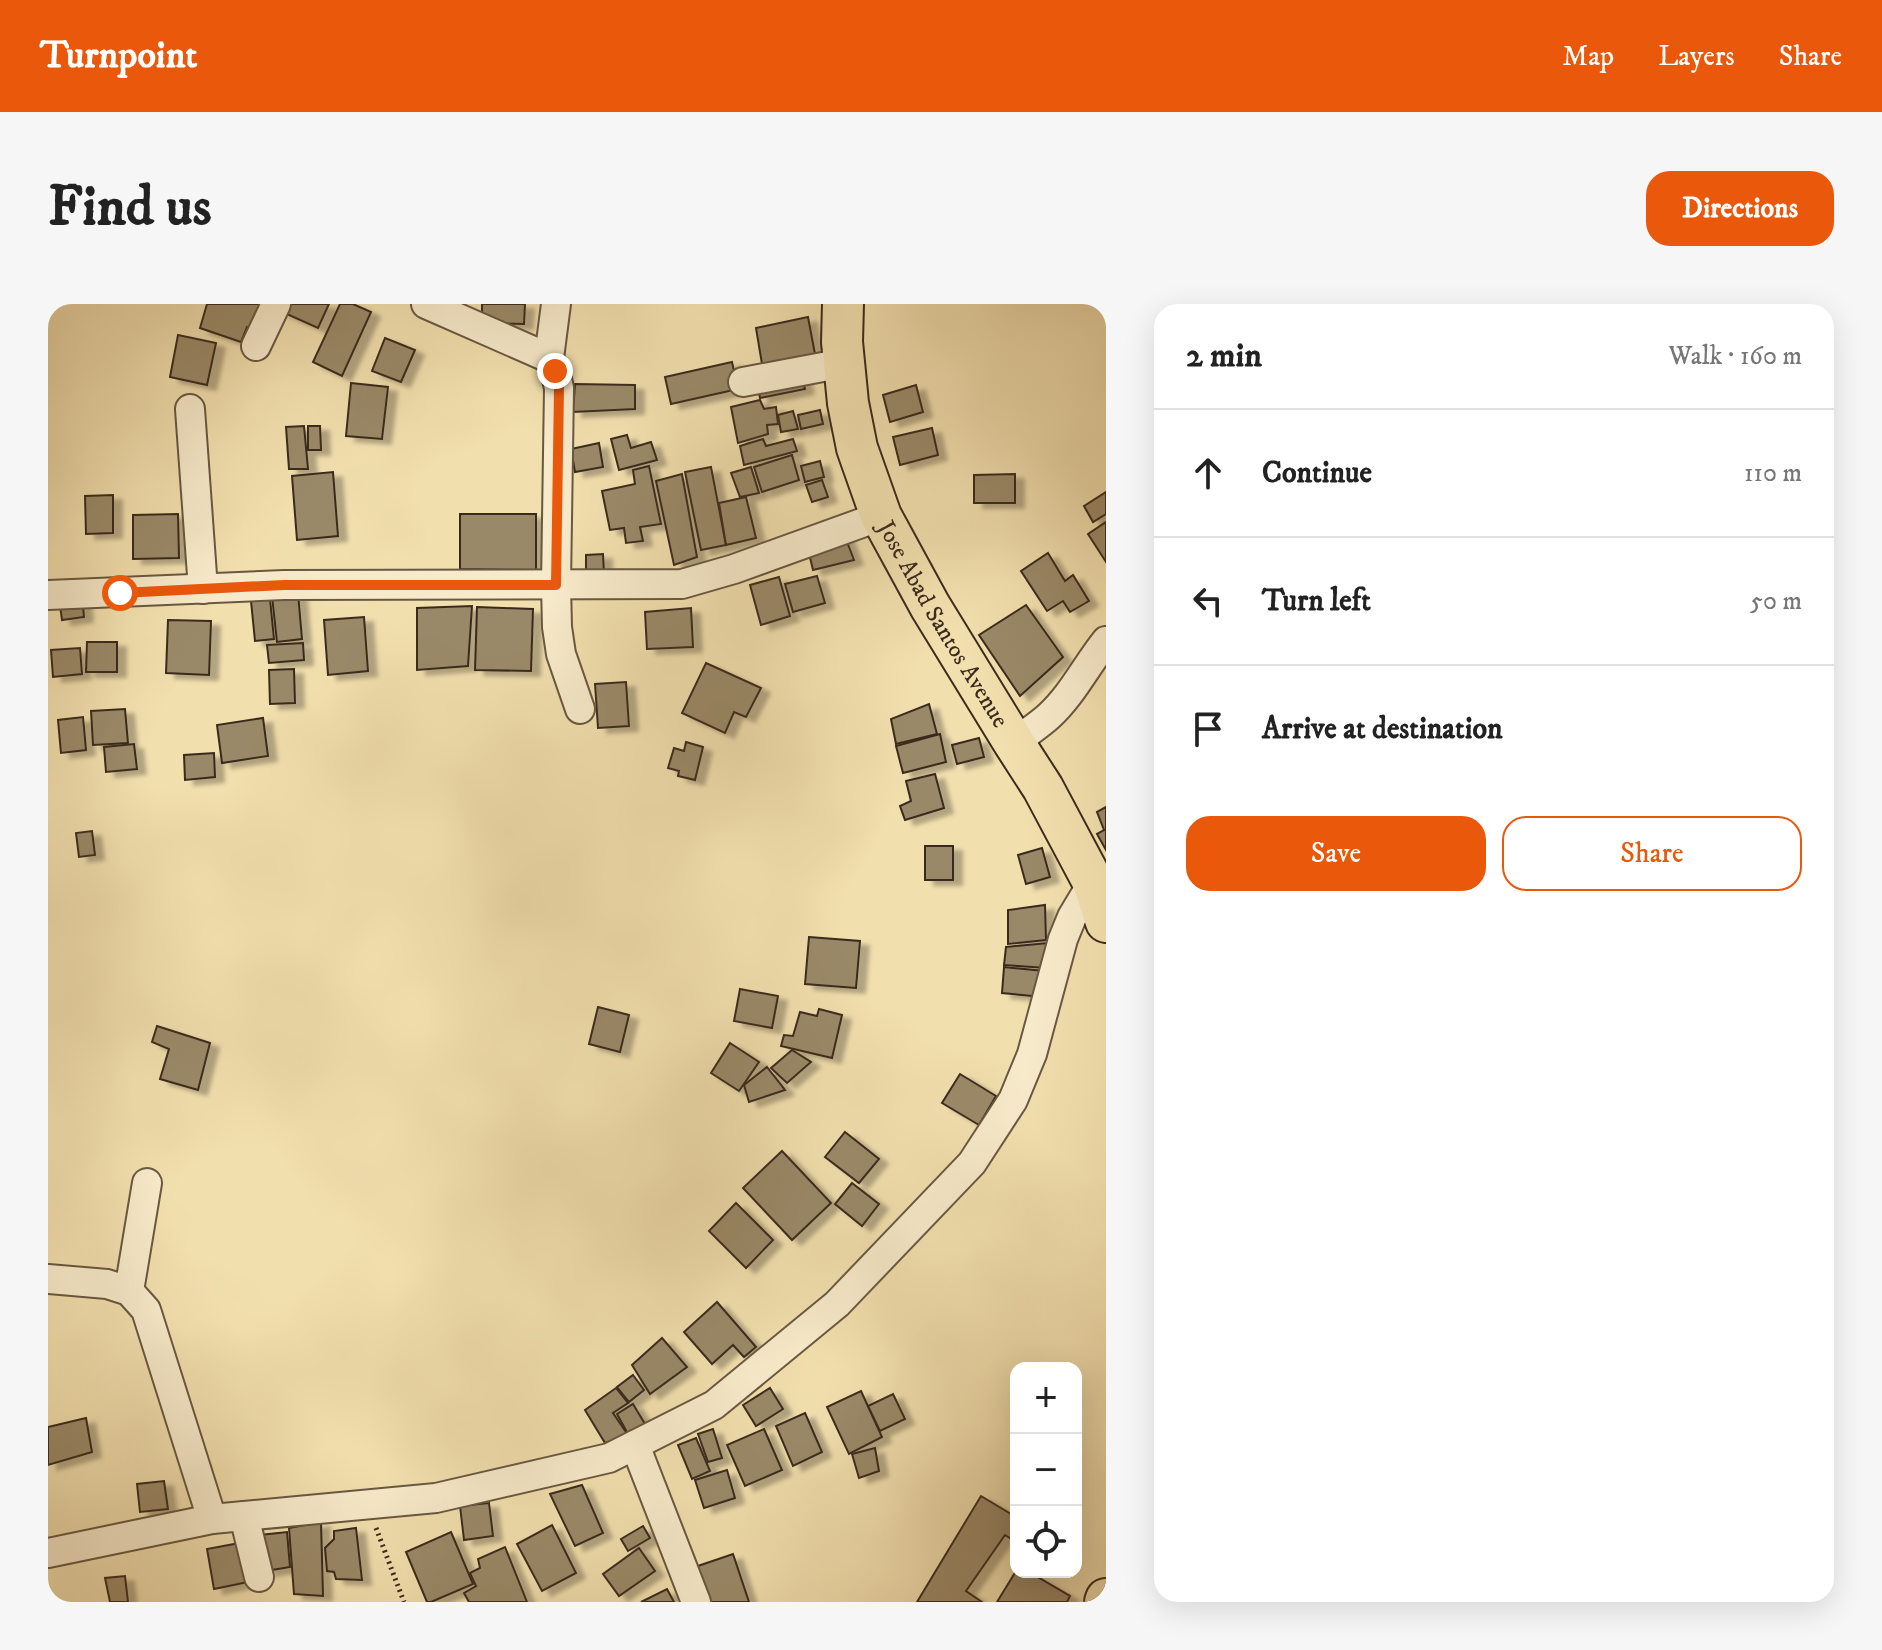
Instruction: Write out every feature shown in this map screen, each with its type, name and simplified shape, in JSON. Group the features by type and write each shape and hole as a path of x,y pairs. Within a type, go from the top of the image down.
{"highway":[{"name":"Jose Abad Santos Avenue","path":"843,304 848,403 857,448 881,516 930,606 1043,788 1093,882 1106,922"}],"street":[{"path":"256,346 276,304"},
{"path":"426,304 549,358"},
{"path":"556,304 549,358 559,388 557,627 561,654 580,709"},
{"path":"743,382 844,363"},
{"path":"190,409 203,589"},
{"path":"48,595 284,585 682,584 734,569 881,516"},
{"path":"1014,743 1050,716 1106,641"},
{"path":"48,1553 212,1519 436,1498 609,1458 714,1405 837,1304 972,1163 1013,1100 1032,1054 1063,939 1093,882"},
{"path":"129,1291 147,1183"},
{"path":"48,1279 107,1284 129,1291 146,1310 212,1519"},
{"path":"635,1445 696,1602"},
{"path":"244,1516 259,1577"}],"path":[{"path":"367,1504 404,1602"}],"building":[{"path":"207,304 266,304 255,330 247,327 241,342 200,328"},
{"path":"283,304 329,304 318,328 280,311"},
{"path":"340,304 353,304 371,312 342,376 313,362"},
{"path":"482,304 525,304 524,324 482,323"},
{"path":"808,317 815,354 762,364 756,328"},
{"path":"178,335 216,343 207,385 170,377"},
{"path":"385,338 415,350 401,382 372,371"},
{"path":"732,362 738,389 671,404 665,377"},
{"path":"801,372 805,389 760,398 757,383"},
{"path":"351,383 388,387 382,439 346,436"},
{"path":"575,384 635,385 635,409 573,412"},
{"path":"916,385 923,412 890,422 883,395"},
{"path":"760,400 764,409 776,407 778,424 767,425 768,434 738,443 731,407"},
{"path":"820,410 823,424 801,429 798,415"},
{"path":"793,411 798,429 781,432 778,415"},
{"path":"304,426 308,469 289,469 286,427"},
{"path":"308,426 320,426 321,450 308,450"},
{"path":"932,428 938,455 900,465 893,437"},
{"path":"627,435 631,448 651,442 657,460 619,470 611,439"},
{"path":"763,439 766,446 793,439 797,451 744,465 740,446"},
{"path":"599,443 603,467 575,472 571,449"},
{"path":"792,455 799,480 762,492 754,467"},
{"path":"820,461 824,477 805,482 801,466"},
{"path":"649,466 661,524 640,527 643,541 626,543 624,528 610,530 602,491 635,484 633,470"},
{"path":"711,467 726,545 701,550 685,472"},
{"path":"751,467 759,493 740,497 731,473"},
{"path":"333,472 338,536 297,540 292,476"},
{"path":"682,474 697,557 674,565 656,481"},
{"path":"1015,474 1015,503 974,503 974,475"},
{"path":"822,480 828,497 812,502 806,485"},
{"path":"1106,492 1106,514 1093,522 1084,506"},
{"path":"113,495 113,533 86,534 85,496"},
{"path":"746,497 756,538 726,545 719,503"},
{"path":"178,514 179,558 133,559 133,515"},
{"path":"460,514 536,514 536,570 460,569"},
{"path":"1106,522 1106,562 1088,534"},
{"path":"844,534 854,560 813,570 808,549"},
{"path":"1048,553 1065,581 1073,575 1089,601 1070,612 1063,601 1047,611 1021,571"},
{"path":"603,554 604,574 586,575 586,555"},
{"path":"817,576 825,603 793,612 785,584"},
{"path":"779,577 790,616 761,625 750,585"},
{"path":"298,593 302,639 277,642 272,596"},
{"path":"82,595 84,617 62,620 59,598"},
{"path":"270,599 274,639 255,641 251,601"},
{"path":"1026,605 1063,657 1020,696 979,635"},
{"path":"472,606 468,666 417,670 417,608"},
{"path":"477,607 533,609 531,671 475,670"},
{"path":"691,608 693,647 647,649 645,612"},
{"path":"364,617 368,671 328,675 324,620"},
{"path":"168,620 211,621 209,675 166,673"},
{"path":"87,642 117,642 117,672 86,672"},
{"path":"303,643 304,660 269,663 267,645"},
{"path":"80,648 82,674 53,677 51,650"},
{"path":"706,663 761,688 746,717 734,712 725,733 682,713"},
{"path":"294,669 295,703 270,704 269,670"},
{"path":"626,682 629,726 598,728 595,684"},
{"path":"929,704 937,734 896,744 891,719"},
{"path":"125,709 128,743 93,745 91,711"},
{"path":"83,717 86,750 61,753 58,720"},
{"path":"263,718 268,756 222,763 217,725"},
{"path":"940,734 946,762 903,773 896,746"},
{"path":"979,738 984,757 957,764 952,745"},
{"path":"686,742 703,747 695,780 678,776 679,771 668,768 674,748 684,751"},
{"path":"134,744 137,769 106,772 104,747"},
{"path":"214,753 215,777 185,780 184,755"},
{"path":"935,774 944,808 905,820 900,806 911,801 906,781"},
{"path":"1106,807 1106,850 1097,834 1104,830 1097,812"},
{"path":"92,831 95,855 79,857 76,833"},
{"path":"925,846 953,846 953,880 925,880"},
{"path":"1042,848 1050,877 1026,884 1018,855"},
{"path":"1045,905 1046,940 1008,944 1008,910"},
{"path":"809,937 860,941 856,988 805,984"},
{"path":"1048,943 1046,968 1004,965 1006,947"},
{"path":"1004,967 1044,971 1042,997 1002,993"},
{"path":"740,989 778,996 772,1028 734,1021"},
{"path":"598,1007 629,1015 620,1052 589,1044"},
{"path":"819,1009 842,1015 832,1058 781,1046 784,1035 793,1036 800,1012 817,1016"},
{"path":"157,1026 210,1043 198,1090 160,1079 169,1049 152,1042"},
{"path":"730,1043 759,1062 739,1091 711,1073"},
{"path":"792,1050 811,1062 787,1083 771,1068"},
{"path":"767,1067 785,1090 749,1102 744,1085"},
{"path":"960,1074 996,1096 979,1125 942,1103"},
{"path":"845,1132 879,1159 859,1183 825,1157"},
{"path":"782,1151 831,1203 792,1240 743,1188"},
{"path":"852,1183 879,1204 862,1226 835,1204"},
{"path":"736,1203 773,1240 746,1268 709,1231"},
{"path":"717,1302 756,1347 744,1357 733,1345 712,1364 684,1332"},
{"path":"662,1338 687,1367 650,1394 632,1365"},
{"path":"633,1375 644,1390 629,1402 617,1387"},
{"path":"616,1388 628,1403 613,1413 628,1435 605,1443 585,1410"},
{"path":"770,1388 783,1409 756,1426 743,1405"},
{"path":"861,1391 882,1437 849,1454 827,1407"},
{"path":"893,1394 905,1419 880,1431 868,1406"},
{"path":"633,1404 645,1424 628,1434 617,1414"},
{"path":"805,1413 822,1452 793,1466 776,1426"},
{"path":"86,1418 92,1452 48,1465 48,1427"},
{"path":"713,1429 722,1458 708,1462 698,1434"},
{"path":"764,1429 782,1470 745,1486 727,1445"},
{"path":"696,1438 710,1471 692,1479 678,1445"},
{"path":"875,1448 879,1471 859,1478 852,1454"},
{"path":"727,1470 735,1498 704,1508 695,1480"},
{"path":"164,1481 168,1509 140,1512 137,1484"},
{"path":"582,1485 603,1533 575,1546 550,1494"},
{"path":"981,1496 1010,1513 1010,1538 1005,1535 966,1591 982,1602 917,1602"},
{"path":"489,1503 493,1536 464,1540 460,1506"},
{"path":"321,1522 323,1596 294,1594 289,1528"},
{"path":"552,1525 576,1573 542,1591 517,1544"},
{"path":"643,1526 650,1538 628,1551 621,1539"},
{"path":"356,1528 362,1580 336,1579 334,1572 327,1571 325,1548 334,1539 334,1531"},
{"path":"287,1532 290,1567 266,1571 260,1535"},
{"path":"451,1532 473,1584 427,1602 406,1552"},
{"path":"245,1542 253,1581 214,1589 207,1549"},
{"path":"505,1547 527,1602 469,1602 464,1593 476,1586 470,1573 480,1568 478,1559"},
{"path":"639,1548 655,1571 619,1596 603,1574"},
{"path":"733,1554 749,1602 706,1602 695,1567"},
{"path":"125,1576 128,1602 110,1602 105,1578"},
{"path":"1012,1578 1039,1578 1070,1596 1067,1602 997,1602"},
{"path":"667,1589 674,1602 641,1602"}],"route":[{"path":"120,593 284,585 556,585 559,388 555,371"}]}
